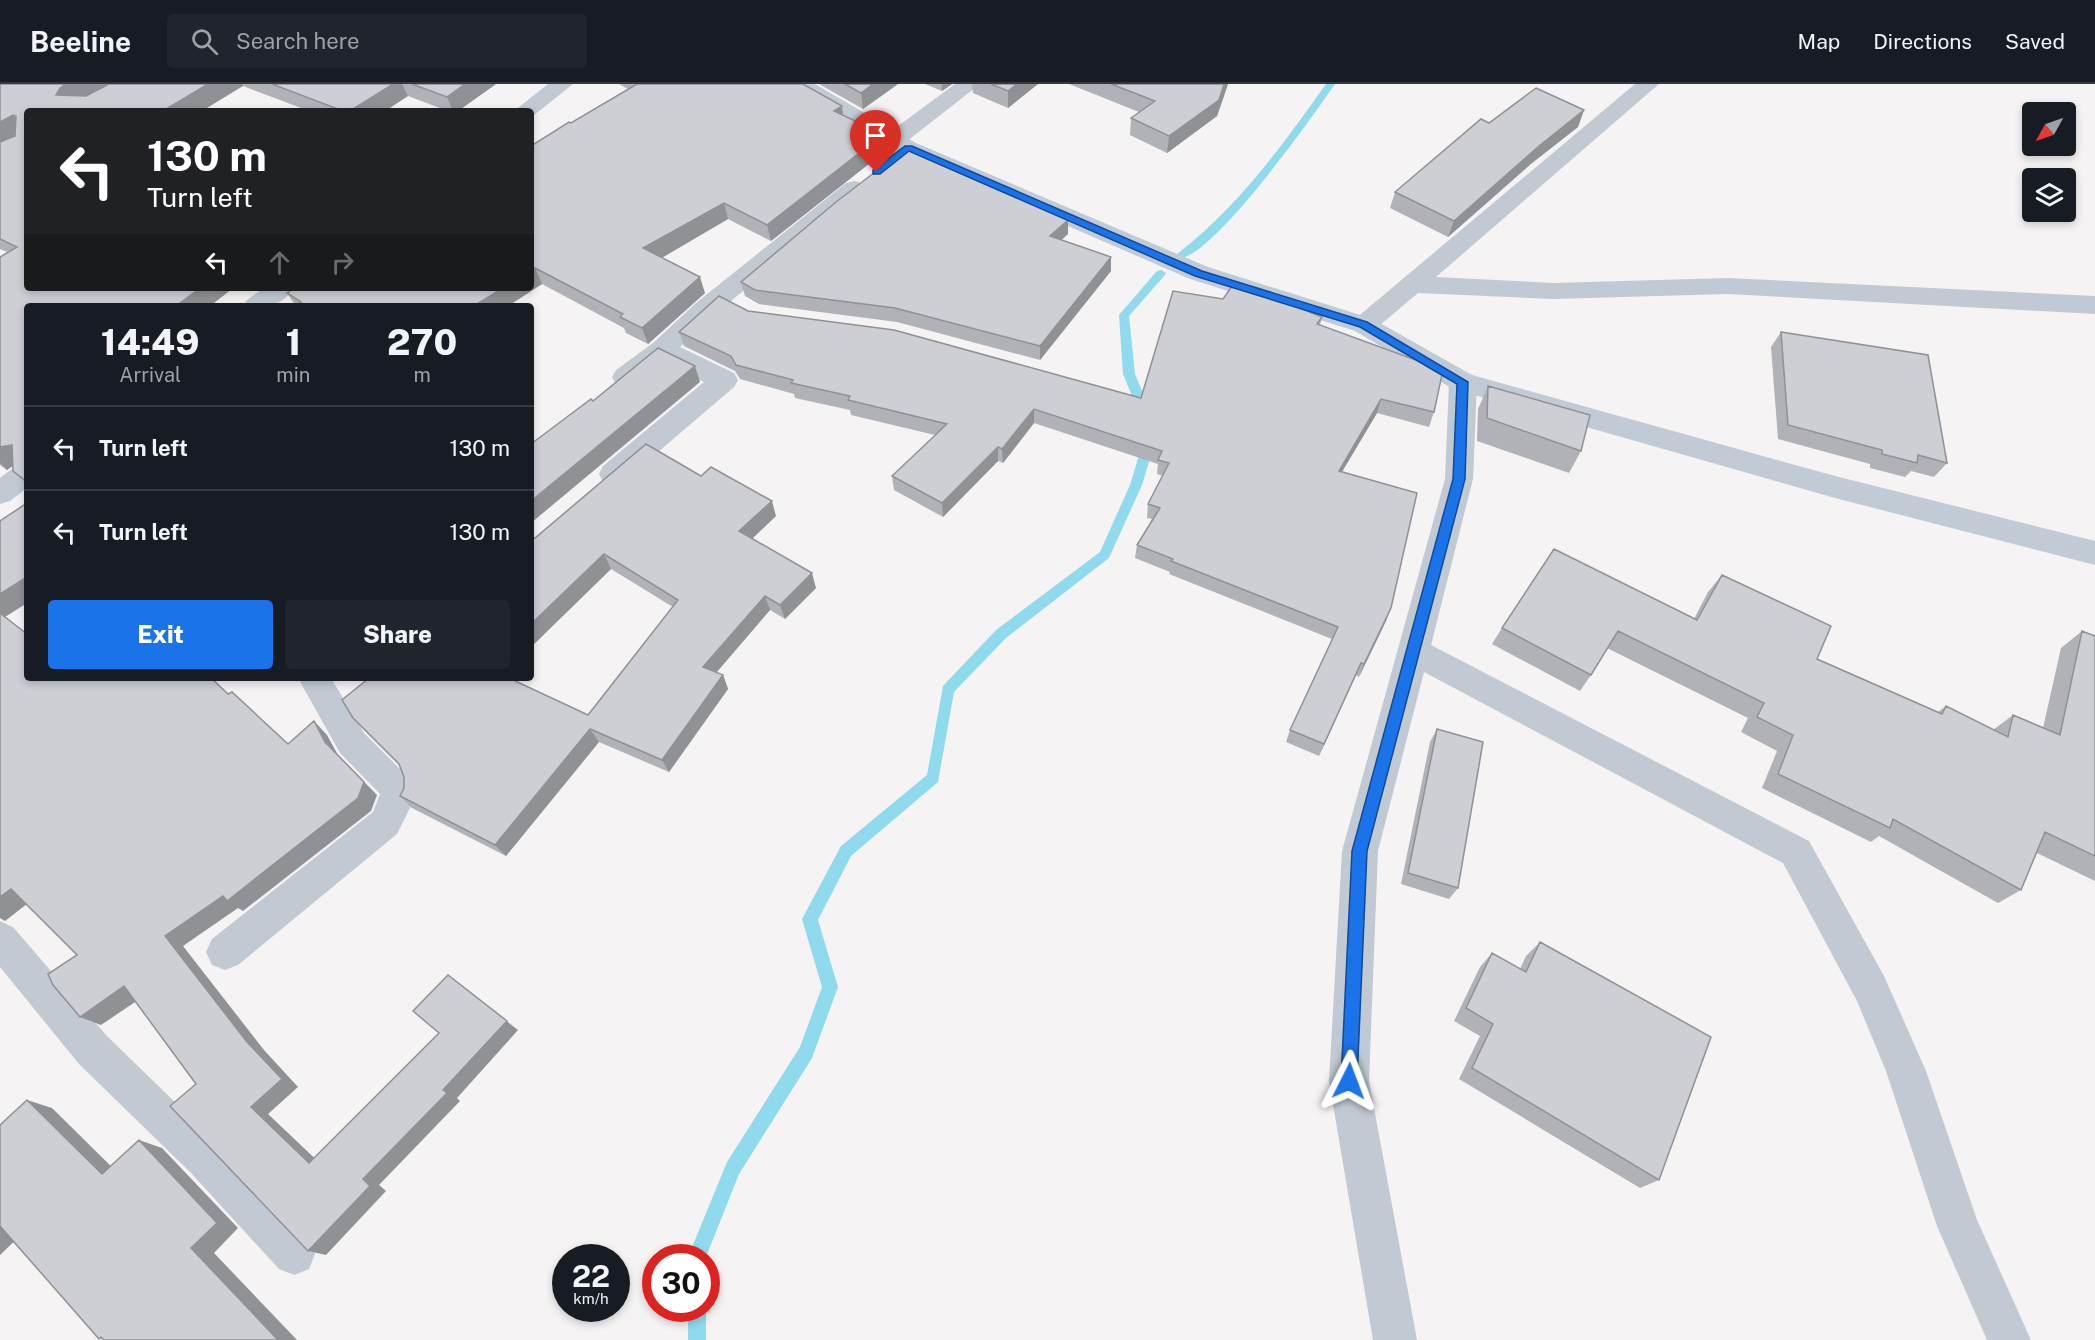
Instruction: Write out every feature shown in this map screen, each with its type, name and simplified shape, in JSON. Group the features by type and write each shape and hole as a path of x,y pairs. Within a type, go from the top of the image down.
{"street":[{"path":"529,108 562,84"},
{"path":"799,84 891,156 1198,273 1364,325 1462,382 1835,486 2095,554"},
{"path":"606,392 662,349 732,302 969,84"},
{"path":"1364,325 1648,84"},
{"path":"1411,284 1553,291 1728,286 2095,305"},
{"path":"260,303 277,291"},
{"path":"592,491 724,380 662,349"},
{"path":"1395,1340 1349,1081 1360,851 1459,479 1462,382"},
{"path":"0,493 24,475"},
{"path":"1414,652 1796,852 1871,989 1906,1071 1958,1226 2009,1340"},
{"path":"225,952 385,824 397,800 398,789 352,743 344,701 318,681"},
{"path":"0,939 93,1050 205,1159 294,1254"}],"building":[{"path":"0,84 66,84 56,95 86,96 109,84 208,84 168,108 24,108 24,291 196,291 180,303 24,303 24,480 13,471 12,445 0,447 0,257 17,247 0,239 0,142 15,136 16,116 13,115 0,122"},
{"path":"272,84 393,84 355,108 335,108"},
{"path":"412,84 465,84 447,97"},
{"path":"637,84 803,84 842,106 834,111 880,133 878,134 881,136 767,225 724,203 643,248 700,277 642,328 620,317 623,314 534,269 534,144 569,122 571,123"},
{"path":"845,84 873,84 861,93"},
{"path":"991,84 1017,84 1008,91"},
{"path":"1111,84 1224,84 1219,100 1169,136 1131,118 1155,101"},
{"path":"1536,88 1584,110 1539,146 1454,221 1395,192 1481,119 1489,123"},
{"path":"905,149 1068,220 1050,236 1111,257 1040,346 895,308 755,290 741,282 836,202"},
{"path":"1235,282 1322,317 1317,324 1443,370 1434,412 1381,399 1339,471 1417,493 1391,608 1364,664 1361,663 1324,744 1290,730 1338,627 1171,561 1173,559 1137,545 1160,508 1148,504 1169,463 1158,460 1162,451 1034,409 1002,449 998,447 942,503 892,476 947,424 848,400 850,396 791,383 793,380 736,365 731,356 679,332 719,296 748,311 894,330 1141,398 1173,291 1223,299"},
{"path":"290,291 498,291 479,303 299,303 301,302 287,293"},
{"path":"1781,332 1928,355 1947,463 1918,455 1917,463 1882,454 1882,450 1788,425"},
{"path":"658,348 695,366 534,499 534,442 591,399 593,401"},
{"path":"1488,386 1590,415 1581,451 1487,418"},
{"path":"646,444 701,476 711,467 772,501 739,531 812,573 780,605 765,596 703,667 723,675 662,760 590,729 495,845 400,796 404,788 404,777 399,764 353,718 342,700 365,681 515,681 588,715 678,600 604,554 534,621 535,538"},
{"path":"24,505 24,579 0,594 0,521"},
{"path":"1554,549 1697,620 1722,575 1831,626 1817,659 1942,714 1946,706 2008,737 2013,715 2060,735 2082,631 2095,636 2095,856 2045,832 2021,890 1893,819 1890,828 1778,774 1793,735 1757,717 1764,703 1618,631 1591,675 1502,628"},
{"path":"0,613 24,632 24,681 214,681 228,694 232,692 288,744 314,721 325,742 364,782 358,798 227,901 223,896 165,936 247,1042 282,1079 251,1107 309,1163 439,1033 413,1011 448,975 507,1021 443,1090 447,1093 363,1179 370,1186 308,1251 170,1106 196,1084 124,986 80,1017 53,985 48,974 77,955 11,889 0,897"},
{"path":"1437,729 1483,742 1458,888 1408,873"},
{"path":"1540,942 1711,1037 1659,1180 1472,1068 1493,1024 1466,1008 1492,953 1526,972"},
{"path":"27,1100 102,1174 139,1140 217,1223 191,1248 278,1340 104,1340 101,1337 99,1339 0,1226 0,1125"}],"waterway":[{"path":"1181,256 1203,239 1244,199 1331,84"},
{"path":"1145,413 1129,374 1124,315 1161,273"},
{"path":"702,1244 733,1168 806,1052 830,987 810,919 846,851 933,778 948,690 1001,634 1105,555 1136,485 1149,442"},
{"path":"697,1322 697,1340"}],"route":[{"path":"876,172 909,148 1198,273 1364,325 1462,382 1459,479 1360,851 1349,1081"}]}
